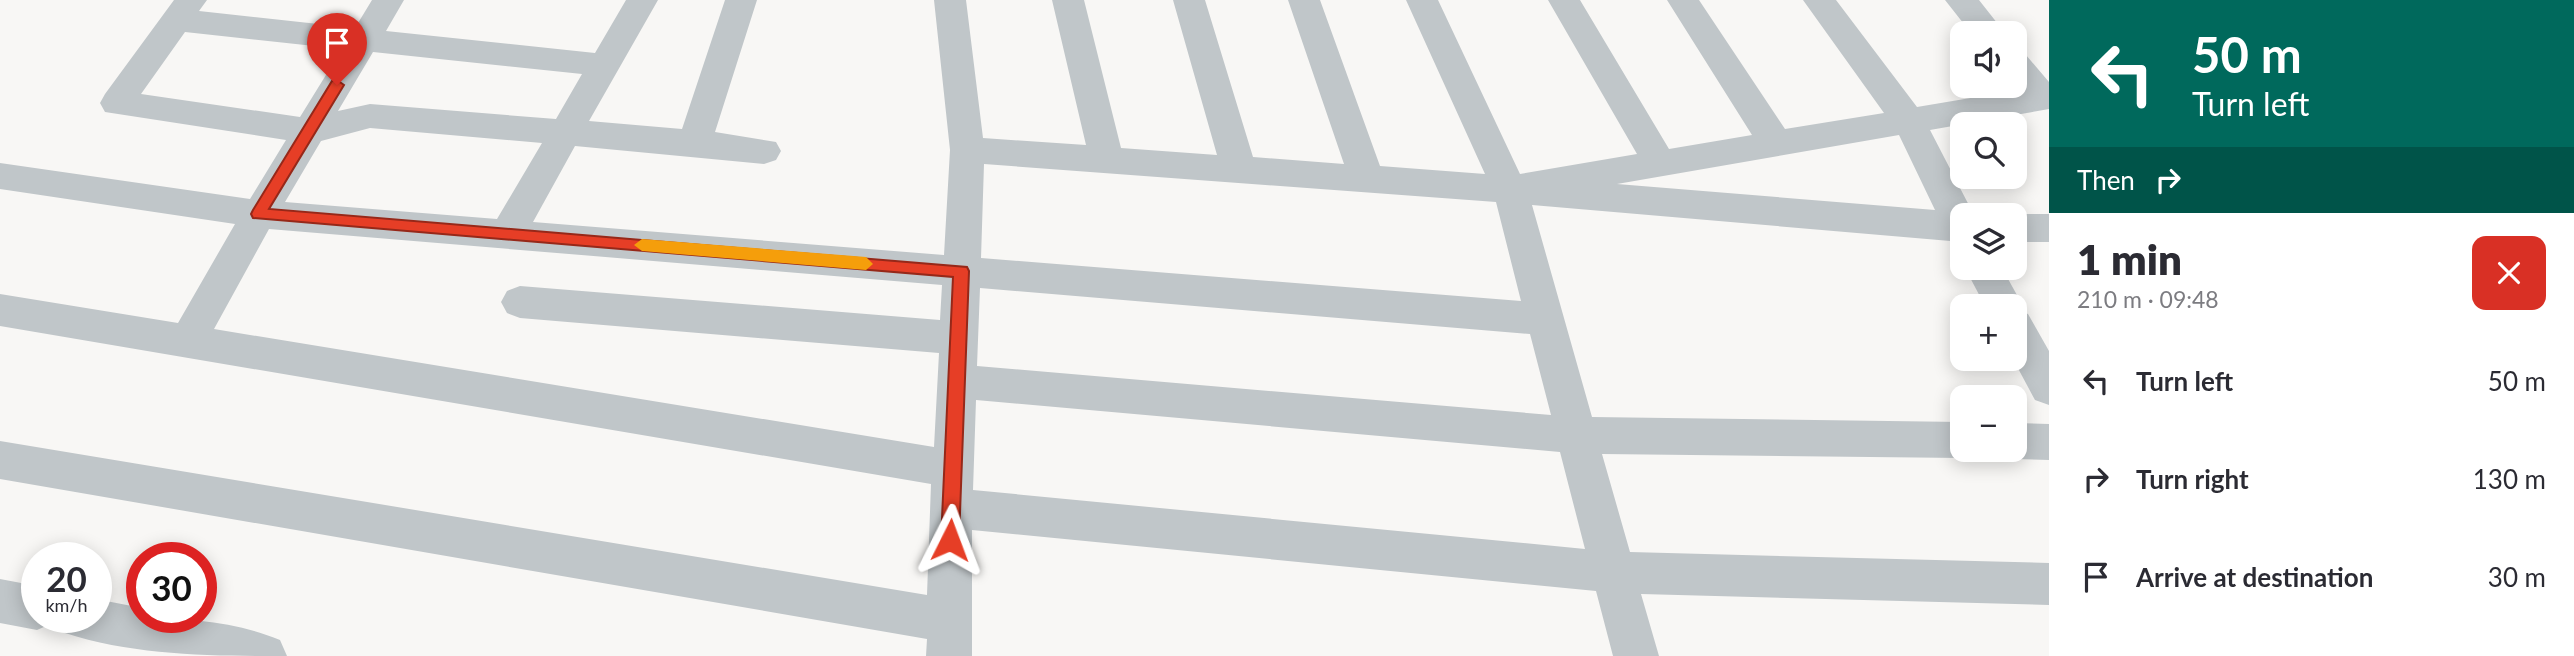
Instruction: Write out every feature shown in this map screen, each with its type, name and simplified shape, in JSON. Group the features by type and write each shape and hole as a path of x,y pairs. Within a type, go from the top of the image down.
{"street":[{"path":"189,340 259,214 388,0"},
{"path":"507,234 642,0"},
{"path":"694,142 741,0"},
{"path":"0,460 949,638 952,489 967,150 950,0"},
{"path":"1068,0 1107,160"},
{"path":"1189,0 1239,170"},
{"path":"1304,0 1367,179"},
{"path":"1422,0 1510,189 1574,435 1636,656"},
{"path":"1564,0 1660,164"},
{"path":"1683,0 1777,145"},
{"path":"1819,0 1910,123 1950,204"},
{"path":"1961,0 1979,21"},
{"path":"603,65 364,39 184,10 117,103 309,131 370,116 694,142 764,151"},
{"path":"2027,77 2047,98"},
{"path":"1510,189 2047,98"},
{"path":"967,150 1510,189 1950,227"},
{"path":"0,176 259,214 1544,319"},
{"path":"2027,228 2049,228"},
{"path":"520,302 959,338"},
{"path":"0,310 189,340 952,489 1612,572 2049,584"},
{"path":"2027,346 2046,378"},
{"path":"957,381 1574,435 1950,440"},
{"path":"2027,441 2049,442"},
{"path":"0,601 21,605"},
{"path":"112,624 264,656"}],"slow traffic":[{"path":"642,245 866,264"}],"route":[{"path":"337,85 259,214 961,271 950,540"}]}
